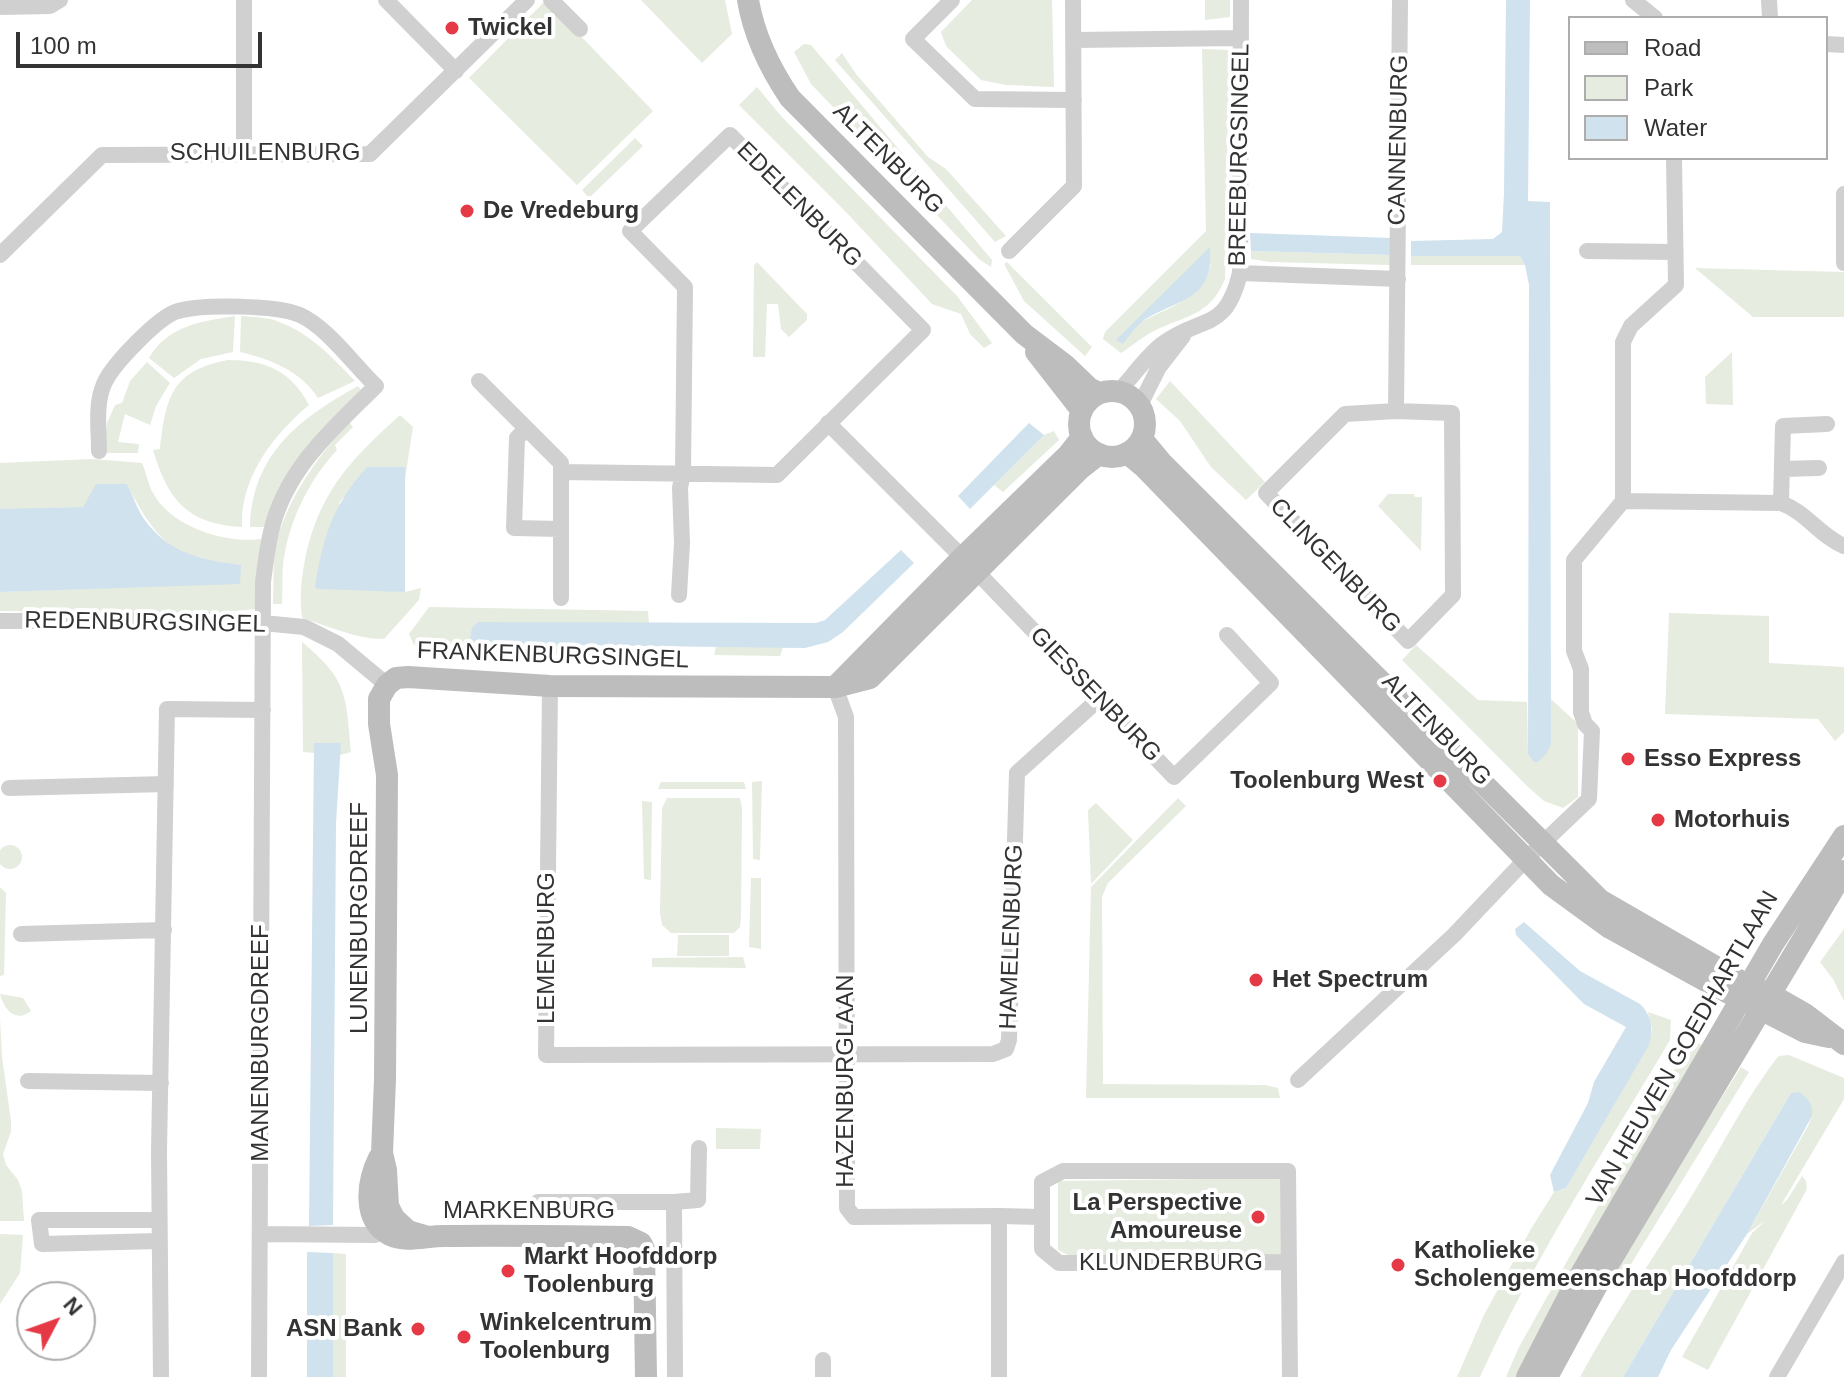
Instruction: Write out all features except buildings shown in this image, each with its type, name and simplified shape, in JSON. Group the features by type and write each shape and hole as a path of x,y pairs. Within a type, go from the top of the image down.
{"main road":[{"name":"ALTENBURG","path":"748,0 762,50 790,98 1024,334 1082,411"},
{"name":"ALTENBURG","path":"1024,334 1089,388 1109,392"},
{"path":"1109,392 1131,396 1140,405 1145,421 1134,446 1117,457 1090,449 1079,425 1088,401 1109,392"},
{"path":"970,565 1082,437"},
{"name":"ALTENBURG","path":"1134,446 1155,456 1534,851 1551,885 1600,922 1755,997 1805,1032 1839,1042"},
{"path":"835,687 1099,454"},
{"name":"FRANKENBURGSINGEL","path":"387,685 396,678 408,677 550,686 835,687"},
{"name":"LUNENBURGDREEF","path":"384,1228 369,1209 375,1167 382,1153 386,1064 387,775 379,724 379,699 387,685"},
{"name":"VAN HEUVEN GOEDHARTLAAN","path":"1547,1377 1755,997 1818,872 1844,836"},
{"name":"VAN HEUVEN GOEDHARTLAAN","path":"1527,1377 1574,1286 1755,997 1844,871"},
{"name":"MARKENBURG","path":"384,1228 425,1236 635,1239 644,1249 646,1377"}],"street":[{"path":"0,7 50,6 60,0"},
{"path":"241,154 244,140 244,0"},
{"path":"386,0 456,71"},
{"name":"SCHUILENBURG","path":"0,255 102,155 370,154 527,0"},
{"path":"551,0 580,29"},
{"path":"952,0 913,39 975,99 1074,100"},
{"path":"1009,251 1074,186 1073,0"},
{"name":"BREEBURGSINGEL","path":"1109,392 1164,343 1227,308 1235,295 1240,273 1241,0"},
{"name":"CANNENBURG","path":"1398,279 1400,0"},
{"path":"1633,0 1653,16"},
{"path":"1073,40 1241,38"},
{"name":"EDELENBURG","path":"562,472 683,472 777,475 923,330 730,135 630,231 685,287 683,472 680,488 682,543 679,595"},
{"path":"1298,1080 1454,935 1534,851 1589,799 1592,731 1581,712 1581,669 1574,651 1574,560 1623,501 1623,342 1631,326 1676,285 1674,160"},
{"path":"1844,194 1844,263"},
{"path":"1587,251 1675,252"},
{"path":"1240,273 1398,279 1396,411"},
{"name":"MANENBURGDREEF","path":"99,451 99,406 103,385 113,369 157,324 176,311 238,307 289,311 303,316 318,327 376,386 313,449 293,477 271,531 265,569 259,1377"},
{"name":"BREEBURGSINGEL","path":"1140,405 1159,367 1186,331"},
{"path":"479,381 561,463 561,598"},
{"name":"CLINGENBURG","path":"1396,411 1452,413 1453,595 1408,641 1266,493 1345,414 1396,411"},
{"path":"828,423 970,565"},
{"path":"1781,503 1783,426 1827,424"},
{"path":"526,429 517,438 514,528 561,529"},
{"path":"1782,469 1819,468"},
{"path":"1623,501 1781,503 1797,509 1832,541 1844,546"},
{"name":"GIESSENBURG","path":"970,565 1174,777 1271,683 1227,635"},
{"name":"REDENBURGSINGEL","path":"0,621 264,622 291,626"},
{"name":"FRANKENBURGSINGEL","path":"291,626 304,627 338,644 387,685"},
{"name":"LEMENBURG","path":"550,686 546,1055 846,1053"},
{"name":"HAZENBURGLAAN","path":"835,687 846,717 847,1208 854,1217 999,1216"},
{"name":"HAMELENBURG","path":"846,1053 993,1054 1006,1049 1009,1040 1017,773 1099,699"},
{"path":"161,1377 159,1220 167,709 263,710"},
{"path":"9,788 166,784"},
{"path":"21,934 164,930"},
{"path":"28,1081 161,1083"},
{"path":"538,1202 698,1200 699,1148"},
{"name":"KLUNDERBURG","path":"1063,1171 1288,1171 1289,1262 1059,1263 1042,1249 1041,1217 1042,1182 1063,1171"},
{"path":"674,1202 675,1377"},
{"path":"999,1377 999,1216 1041,1217"},
{"path":"159,1220 39,1220 42,1244 159,1241"},
{"name":"MARKENBURG","path":"260,1234 384,1228"},
{"path":"1289,1262 1290,1377"},
{"path":"1777,1377 1843,1267"}],"green space":[{"path":"546,0 653,111 577,185 469,78"},
{"path":"641,0 725,0 732,34 702,63"},
{"path":"972,0 1052,0 1054,87 1006,85 981,80 946,46 941,32"},
{"path":"1205,0 1230,0 1230,17 1205,20"},
{"path":"804,44 811,45 992,260 991,267 980,260 811,84 794,52"},
{"path":"1202,49 1229,50 1225,279 1206,306 1155,330 1121,353 1103,339 1105,332 1206,231","holes":["1211,264 1206,276 1184,300 1141,322"]},
{"path":"842,53 856,74 928,157 946,169 1006,236 995,242 835,60"},
{"path":"757,87 781,116 957,296 992,343 984,348 970,334 961,314 932,304 739,105"},
{"path":"635,138 643,146 589,198 582,190"},
{"path":"1251,251 1392,255 1391,265 1269,262 1251,259"},
{"path":"1411,256 1520,256 1525,265 1411,265"},
{"path":"757,262 807,314 807,320 789,337 781,329 778,304 767,304 765,357 753,357 754,265"},
{"path":"1007,262 1092,347 1085,356 1024,301 1004,264"},
{"path":"1695,268 1844,272 1844,317 1753,317"},
{"path":"235,316 233,352 201,359 174,378 149,358 175,332 198,323"},
{"path":"241,316 275,320 301,333 355,381 318,398 294,373 240,352"},
{"path":"1732,352 1733,405 1706,404 1705,377"},
{"path":"228,360 254,362 276,370 294,384 309,405 283,430 261,459 247,491 242,527 207,521 182,506 166,483 153,450 160,449 169,401 183,379 194,371"},
{"path":"147,362 170,383 156,406 150,425 125,414 118,442 139,444 138,453 104,453 107,423 115,405 122,403 130,381"},
{"path":"1170,381 1265,482 1246,500 1211,467 1180,421 1156,399"},
{"path":"358,386 361,390 268,527 250,527 260,479 283,441 317,411"},
{"path":"400,415 413,427 405,479 404,467 368,467 339,503 390,591 405,592 421,588 419,600 384,639 352,634 302,618 301,593 307,550 322,508 354,460"},
{"path":"349,422 353,427 335,445 337,450 319,473 298,511 284,558 282,604 273,604 274,555 289,507 306,477"},
{"path":"1054,431 1059,440 1003,492 994,485 1044,435"},
{"path":"92,459 142,463 151,489 161,505 186,524 216,536 261,539 256,609 204,614 0,611 0,592 240,583 240,565 195,558 162,538 146,518 127,484 83,507 52,508 0,522 0,463"},
{"path":"1388,494 1422,497 1421,551 1378,506"},
{"path":"429,607 648,611 649,624 478,622 470,638 476,644 470,652 414,645 409,634"},
{"path":"1669,613 1769,616 1769,663 1844,667 1844,732 1835,741 1818,719 1665,714"},
{"path":"302,642 328,667 342,690 351,752 340,755 340,743 315,743 314,753 303,752"},
{"path":"515,644 577,645 574,654 531,654 514,648"},
{"path":"1416,645 1478,700 1527,702 1528,754 1551,744 1551,699 1578,724 1578,797 1563,808 1544,801 1527,786 1402,660"},
{"path":"716,647 783,647 780,656 714,655"},
{"path":"762,781 760,860 753,859 752,782"},
{"path":"661,782 744,782 746,789 658,789"},
{"path":"667,798 740,798 741,917 740,927 734,933 671,933 662,925 662,808"},
{"path":"1178,798 1186,806 1108,883 1102,897 1103,1084 1265,1085 1278,1088 1280,1098 1086,1098 1091,887"},
{"path":"642,801 652,802 651,880 644,879"},
{"path":"1096,803 1133,840 1091,884 1088,810"},
{"path":"5,846 15,846 21,852 21,862 15,868 5,868 -1,862 -1,852"},
{"path":"751,878 761,878 761,949 749,947"},
{"path":"0,887 6,893 4,975 0,976"},
{"path":"1844,929 1844,1001 1820,962"},
{"path":"678,935 729,935 729,956 677,956"},
{"path":"743,957 746,968 652,967 652,958"},
{"path":"0,994 23,998 31,1011 20,1016 11,1013"},
{"path":"1648,1012 1671,1020 1670,1040 1546,1248 1480,1377 1457,1377 1484,1315 1531,1229 1554,1192 1566,1188 1648,1046 1652,1029"},
{"path":"0,1018 11,1121 11,1132 3,1154 22,1191 24,1221 0,1221"},
{"path":"1691,1040 1702,1045 1638,1168 1523,1377 1506,1377 1519,1347"},
{"path":"1789,1055 1844,1078 1844,1099 1781,1205 1802,1176 1807,1189 1708,1370 1682,1357 1752,1233 1766,1220 1747,1234 1808,1126 1812,1116 1791,1093 1623,1377 1580,1377 1755,1090 1776,1059"},
{"path":"1741,1067 1749,1072 1620,1282 1610,1275"},
{"path":"716,1128 761,1129 760,1149 716,1149"},
{"path":"1282,1180 1282,1257 1070,1256 1058,1250 1058,1181"},
{"path":"0,1234 23,1235 20,1273 0,1304"},
{"path":"333,1253 346,1254 346,1377 333,1377"}],"water":[{"path":"1506,0 1530,0 1528,201 1550,202 1551,744 1538,762 1534,762 1528,754 1529,285 1525,265 1520,256 1411,256 1411,241 1493,239 1502,232"},
{"path":"1250,233 1392,238 1392,255 1251,251"},
{"path":"1210,247 1206,278 1192,296 1144,320 1123,344 1116,340"},
{"path":"1029,423 1044,435 970,509 958,496"},
{"path":"367,467 405,467 405,592 318,589 315,587 318,569 331,522"},
{"path":"96,484 127,484 144,519 164,540 187,553 241,565 240,584 0,592 0,509 83,507"},
{"path":"901,550 914,563 843,632 828,642 805,648 476,644 470,638 472,628 478,622 816,623 825,620"},
{"path":"314,743 341,743 336,823 333,1225 309,1226"},
{"path":"1524,922 1580,971 1640,1004 1651,1023 1649,1045 1566,1188 1554,1192 1550,1175 1588,1103 1594,1082 1626,1027 1584,1004 1516,935 1515,929"},
{"path":"1799,1092 1810,1102 1812,1116 1747,1234 1671,1350 1658,1377 1623,1377 1791,1093"},
{"path":"307,1252 333,1253 333,1377 307,1377"}],"place":[{"name":"Twickel","path":"452,28"},
{"name":"De Vredeburg","path":"467,211"},
{"name":"Esso Express","path":"1628,759"},
{"name":"Toolenburg West","path":"1440,781"},
{"name":"Motorhuis","path":"1658,820"},
{"name":"Het Spectrum","path":"1256,980"},
{"name":"La Perspective Amoureuse","path":"1258,1217"},
{"name":"Katholieke Scholengemeenschap Hoofddorp","path":"1398,1265"},
{"name":"Markt Hoofddorp Toolenburg","path":"508,1271"},
{"name":"ASN Bank","path":"418,1329"},
{"name":"Winkelcentrum Toolenburg","path":"464,1337"}]}
